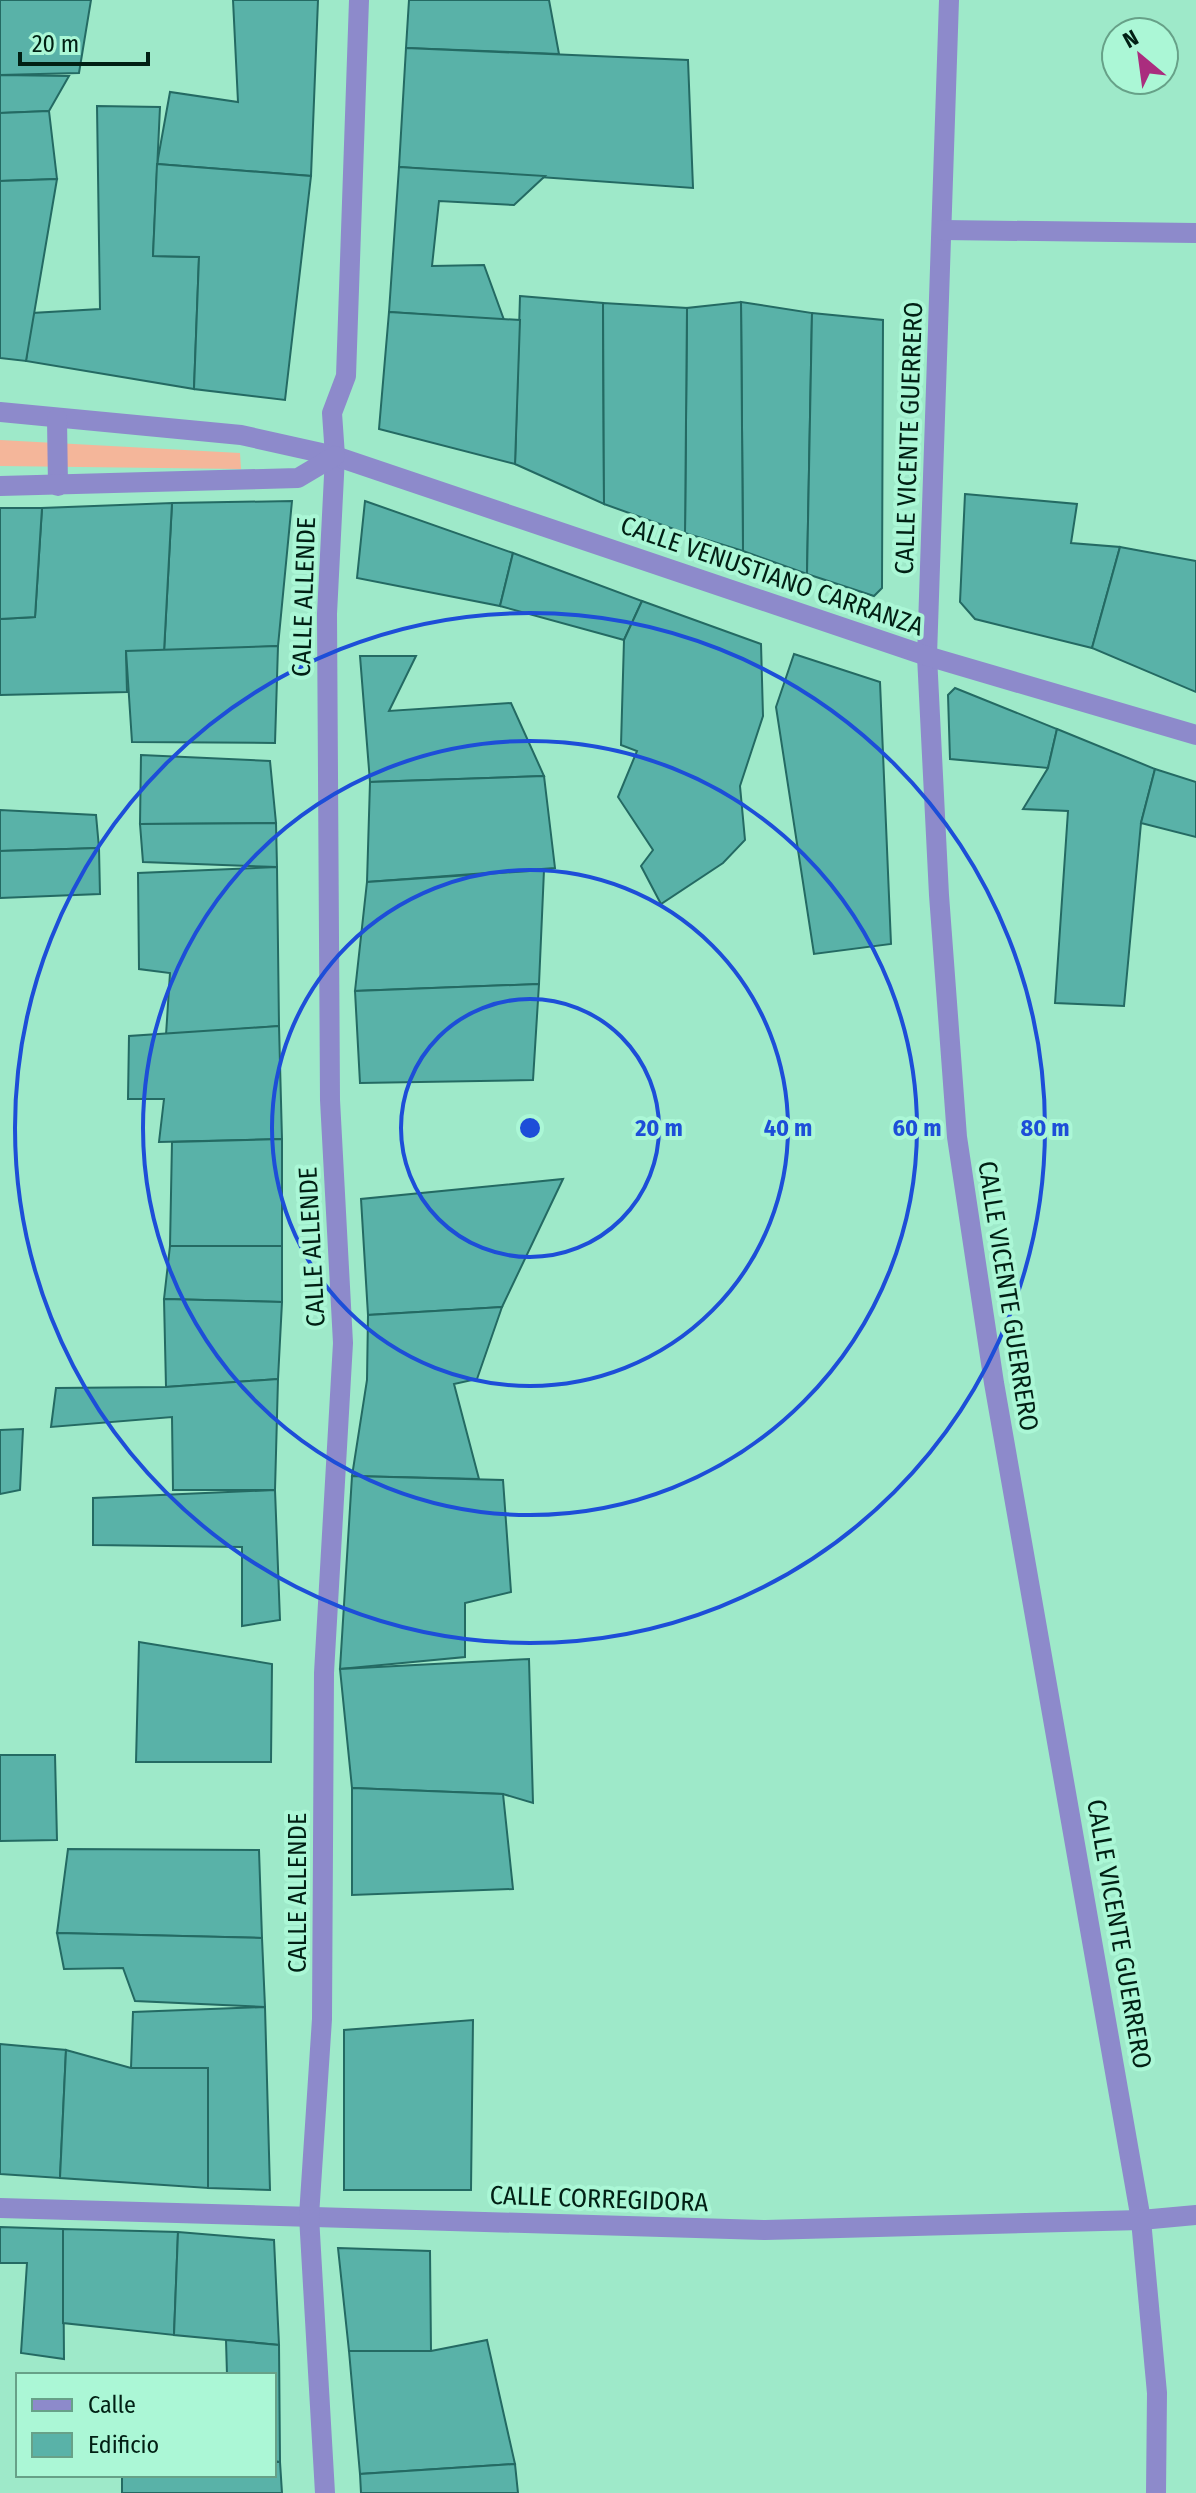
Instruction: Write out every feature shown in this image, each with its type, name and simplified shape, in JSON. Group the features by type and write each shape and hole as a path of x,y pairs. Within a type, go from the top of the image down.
{"street":[{"name":"CALLE ALLENDE","path":"325,2493 309,2216 322,2019 324,1673 343,1343 330,1085 327,614 335,456 332,413 346,376 359,0"},
{"name":"CALLE VICENTE GUERRERO","path":"949,0 927,656 939,895 957,1137 994,1383 1141,2220 1157,2393 1156,2493"},
{"path":"943,230 1196,233"},
{"name":"CALLE VENUSTIANO CARRANZA","path":"0,412 241,435 335,456 927,656 1196,735"},
{"path":"57,419 58,486"},
{"path":"0,486 298,478 335,456"},
{"name":"CALLE CORREGIDORA","path":"0,2208 765,2230 1141,2220 1196,2215"}],"shaded area":[{"path":"0,440 240,453 241,469 0,466"}],"building":[{"path":"0,0 91,0 79,73 0,75"},
{"path":"233,0 318,0 311,176 157,164 170,92 238,102"},
{"path":"409,0 549,0 559,54 406,48"},
{"path":"406,48 688,60 693,188 399,167"},
{"path":"0,75 69,76 49,111 0,113"},
{"path":"97,106 160,107 153,256 199,257 194,389 26,361 32,313 100,309"},
{"path":"49,111 57,179 0,181 0,113"},
{"path":"157,164 311,176 285,400 194,389 199,257 153,256"},
{"path":"399,167 545,176 514,205 439,201 432,266 484,265 504,320 389,312"},
{"path":"57,179 26,361 0,358 0,181"},
{"path":"520,296 603,303 604,504 515,464"},
{"path":"741,302 812,313 807,574 743,551"},
{"path":"741,302 743,551 685,533 687,308"},
{"path":"603,303 687,308 685,533 604,504"},
{"path":"389,312 520,320 515,464 379,429"},
{"path":"812,313 883,320 882,588 874,596 807,574"},
{"path":"965,494 1077,504 1071,543 1120,547 1092,648 975,619 960,602"},
{"path":"292,501 278,646 164,652 172,503"},
{"path":"365,501 513,553 500,606 357,578"},
{"path":"172,503 164,652 126,651 127,692 0,695 0,619 35,617 42,508"},
{"path":"0,508 42,508 35,617 0,619"},
{"path":"1120,547 1196,561 1196,692 1092,648"},
{"path":"513,553 642,601 624,640 500,606"},
{"path":"642,601 761,644 763,716 740,786 745,840 723,863 661,904 641,866 653,850 618,797 637,751 621,745 624,640"},
{"path":"278,646 275,743 132,742 126,651"},
{"path":"794,654 880,682 891,944 814,954 776,707"},
{"path":"360,656 416,656 389,711 511,703 544,776 370,782"},
{"path":"955,688 1057,729 1048,768 950,759 948,695"},
{"path":"1057,729 1155,769 1141,823 1124,1006 1055,1003 1068,811 1023,809 1048,768"},
{"path":"141,755 270,761 276,823 140,824"},
{"path":"1155,769 1196,782 1196,837 1141,823"},
{"path":"544,776 555,868 367,882 370,782"},
{"path":"0,810 96,815 99,848 0,851"},
{"path":"276,823 277,867 143,862 140,824"},
{"path":"99,848 100,894 0,898 0,851"},
{"path":"277,867 279,1026 166,1035 170,973 139,969 138,873"},
{"path":"544,870 539,984 355,991 367,882"},
{"path":"539,984 533,1080 360,1083 355,991"},
{"path":"279,1026 282,1139 159,1142 164,1099 128,1099 129,1036"},
{"path":"282,1139 282,1246 170,1246 172,1142"},
{"path":"563,1179 502,1307 368,1315 361,1199"},
{"path":"170,1246 282,1246 282,1302 164,1299"},
{"path":"164,1299 282,1302 278,1379 166,1387"},
{"path":"502,1307 477,1379 454,1384 479,1479 352,1476 367,1380 368,1315"},
{"path":"278,1379 275,1490 173,1490 172,1417 51,1427 56,1388 166,1387"},
{"path":"23,1429 20,1490 0,1494 0,1430"},
{"path":"352,1476 503,1480 511,1592 465,1603 465,1657 340,1669"},
{"path":"275,1490 280,1620 242,1626 242,1547 93,1545 93,1498"},
{"path":"139,1642 272,1664 271,1762 136,1762"},
{"path":"529,1659 533,1803 503,1794 352,1788 340,1669"},
{"path":"0,1755 55,1755 57,1840 0,1841"},
{"path":"352,1788 503,1794 513,1889 352,1895"},
{"path":"68,1849 259,1850 262,1938 57,1933"},
{"path":"57,1933 262,1938 265,2007 135,2001 123,1968 64,1969"},
{"path":"265,2007 270,2190 208,2188 208,2068 131,2068 133,2012"},
{"path":"473,2020 471,2190 344,2190 344,2030"},
{"path":"0,2044 66,2050 60,2178 0,2174"},
{"path":"66,2050 131,2068 208,2068 208,2188 60,2178"},
{"path":"0,2227 63,2229 64,2359 21,2353 27,2263 0,2263"},
{"path":"63,2229 178,2232 174,2335 63,2323"},
{"path":"178,2232 274,2240 279,2345 174,2335"},
{"path":"338,2248 430,2251 431,2351 349,2351"},
{"path":"226,2340 279,2345 280,2462 276,2461 276,2373 227,2373"},
{"path":"487,2340 515,2464 360,2474 349,2351 431,2351"},
{"path":"276,2462 280,2462 282,2493 122,2493 122,2477 276,2477"},
{"path":"515,2464 518,2493 361,2493 360,2474"}]}
